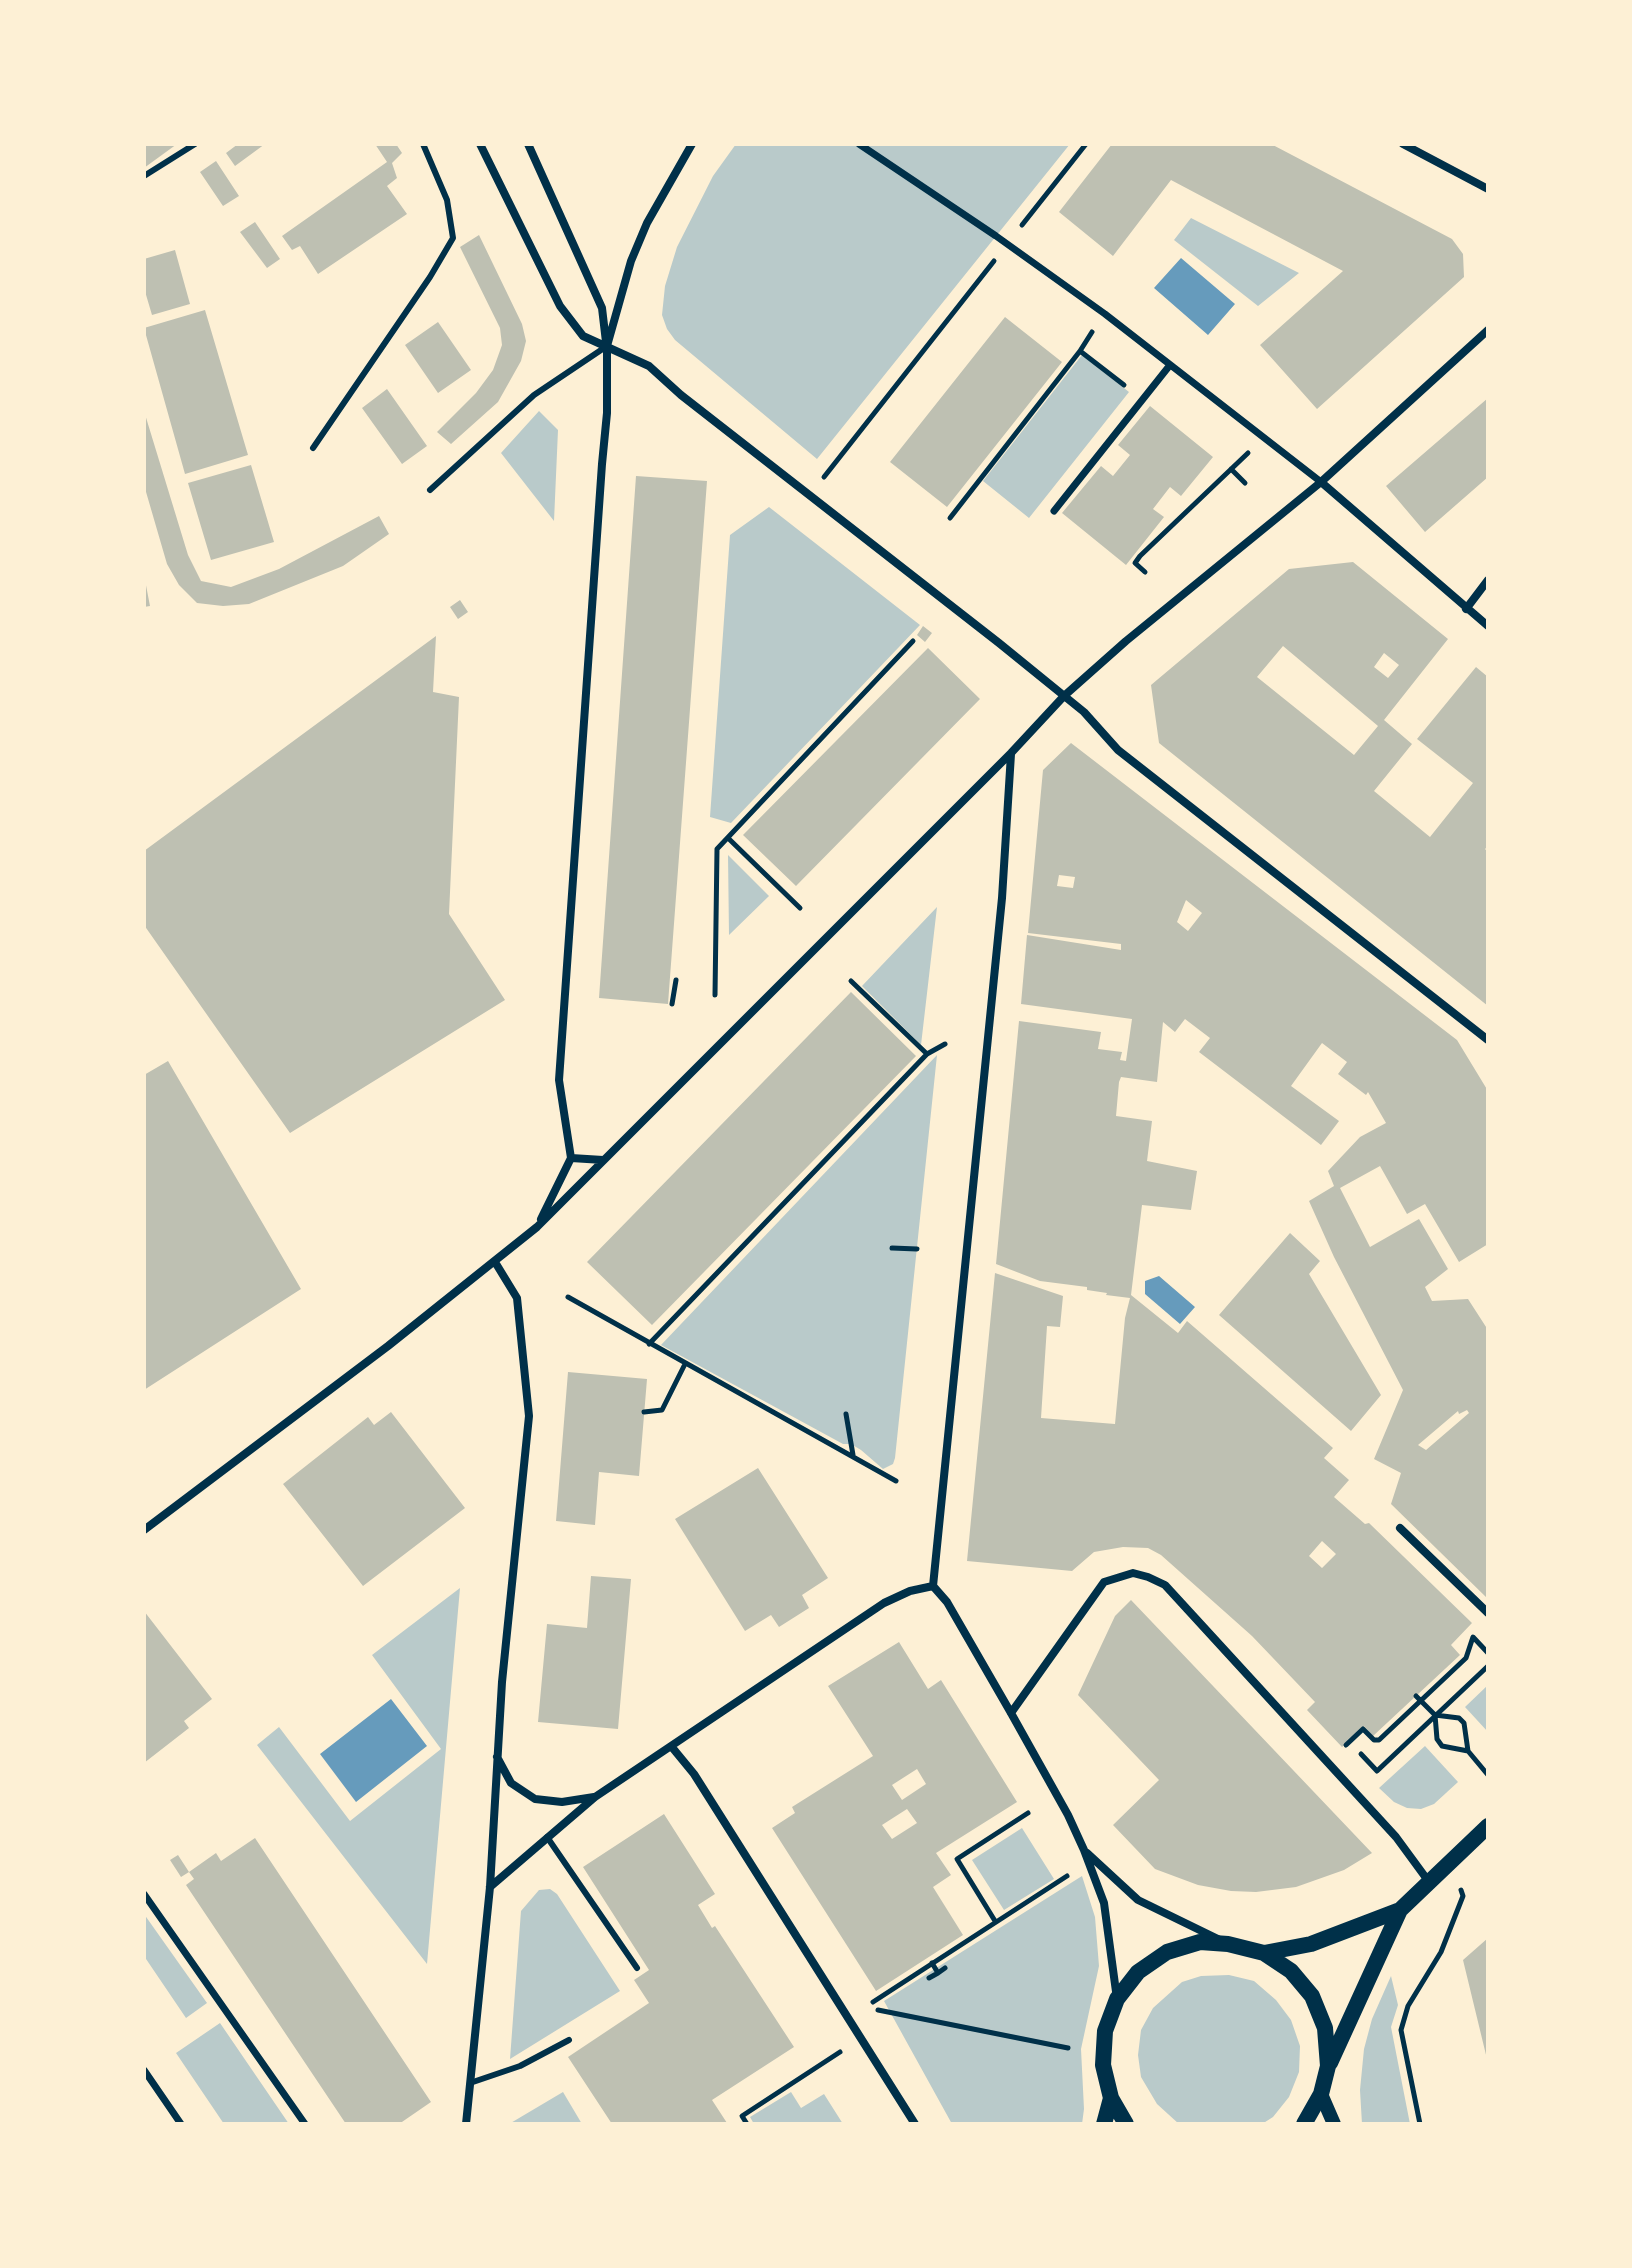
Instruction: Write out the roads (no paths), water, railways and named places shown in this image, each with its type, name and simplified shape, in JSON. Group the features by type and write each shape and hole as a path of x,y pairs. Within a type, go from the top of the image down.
{"main road":[{"path":"1304,2124 1321,2094 1328,2066 1400,1910 1488,1826"},
{"path":"1264,1953 1311,1944 1400,1910"},
{"path":"1126,2124 1111,2098 1103,2065 1105,2031 1117,1999 1138,1972 1167,1952 1200,1942 1228,1944 1264,1953 1291,1971 1312,1996 1325,2028 1328,2066"},
{"path":"1104,2124 1111,2098"}],"street":[{"path":"480,144 560,306 583,336 649,366 681,395 1084,712 1118,750 1488,1040"},
{"path":"528,144 602,308 607,346 607,413 559,1080 571,1158 537,1227"},
{"path":"607,346 631,261 647,223 692,144"},
{"path":"859,144 1007,244 1170,365 1321,482 1488,626"},
{"path":"1403,144 1488,189"},
{"path":"144,1530 537,1227 1011,753 1064,696 1126,641 1321,482 1488,330"},
{"path":"1054,511 1170,365"},
{"path":"1466,609 1488,580"},
{"path":"1011,753 1002,898 933,1586 947,1602 1011,1713 1084,1850 1104,1903 1117,1999"},
{"path":"571,1158 603,1160"},
{"path":"466,2124 490,1887 502,1682 529,1416 517,1298 495,1262"},
{"path":"1400,1528 1488,1613"},
{"path":"1011,1713 1104,1582 1133,1573 1148,1577 1165,1585 1396,1837 1429,1882"},
{"path":"490,1887 595,1797 884,1603 910,1591 933,1586"},
{"path":"671,1746 694,1774 915,2124"},
{"path":"497,1757 511,1783 535,1799 562,1802 595,1797"},
{"path":"1084,1850 1138,1900 1228,1944"},
{"path":"144,1894 305,2124"},
{"path":"144,2070 181,2124"},
{"path":"1321,2094 1334,2124"}],"lane":[{"path":"144,176 195,144"},
{"path":"313,448 430,277 453,238 447,200 423,144"},
{"path":"430,490 534,395 607,346"},
{"path":"547,1837 637,1968"},
{"path":"470,2083 520,2066 569,2040"}],"water":[{"path":"1181,258 1235,304 1208,335 1154,288"},
{"path":"1159,1276 1195,1307 1180,1324 1145,1294 1145,1281"},
{"path":"391,1699 427,1746 356,1802 320,1754"}]}
